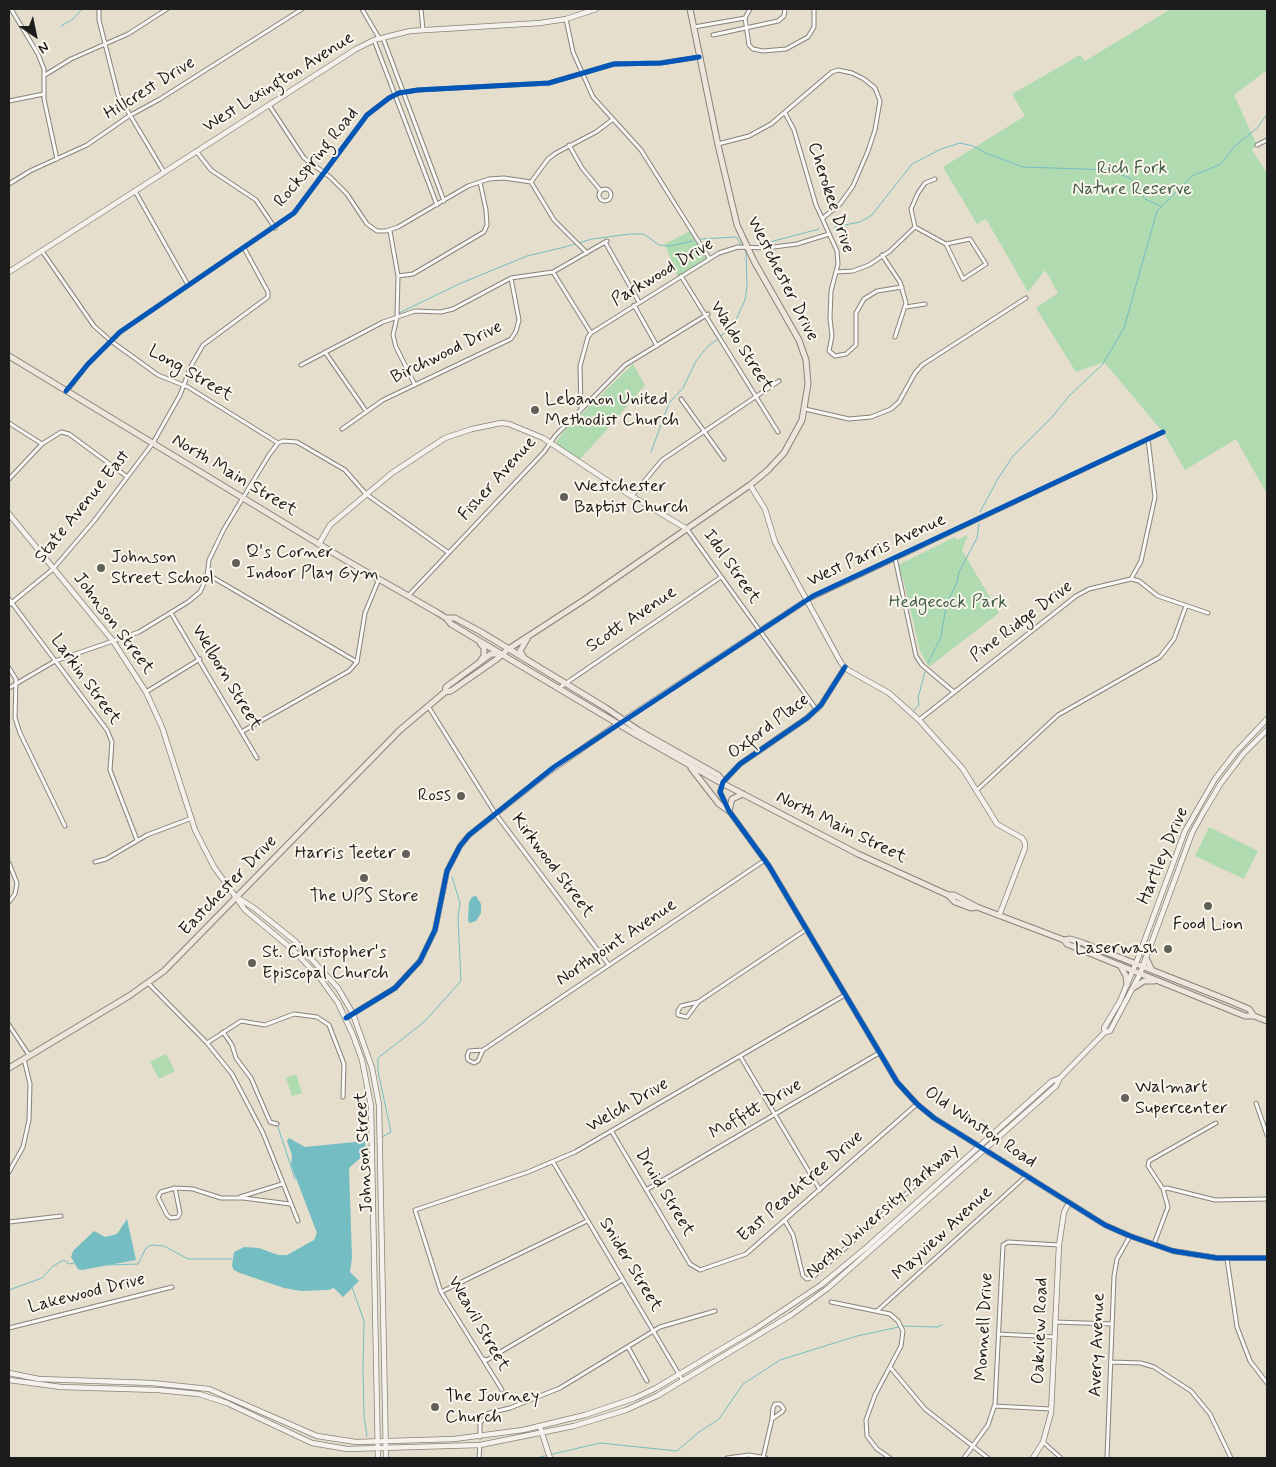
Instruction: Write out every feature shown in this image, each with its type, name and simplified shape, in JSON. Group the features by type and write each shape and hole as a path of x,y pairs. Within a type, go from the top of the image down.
{"main road":[{"name":"Westchester Drive","path":"502,654 750,485 767,471 784,452 797,431 806,409 808,384 806,360 799,340 747,247 731,205 690,9"},
{"name":"North Main Street","path":"9,356 319,544 446,618 450,624 559,688 718,776 723,782"},
{"name":"North Main Street","path":"446,618 455,618 564,683 688,764 858,854 948,895 958,896 974,906"},
{"path":"527,662 521,653 522,646 539,628"},
{"path":"472,668 484,656 484,648 478,640"},
{"name":"Eastchester Drive","path":"445,692 446,687 492,654 502,654"},
{"name":"Eastchester Drive","path":"9,1068 148,983 179,958 366,764 427,706 502,654"},
{"path":"688,764 719,804 729,811 732,799 743,794"},
{"path":"948,895 952,901 958,896"},
{"name":"North Main Street","path":"952,901 974,906 1064,940 1067,944 1076,948 1120,964 1159,982 1245,1016 1254,1016 1267,1021"},
{"name":"North Main Street","path":"1064,940 1070,939 1143,966 1243,1006 1254,1016"},
{"path":"1076,948 1082,943"},
{"path":"1146,958 1153,970"},
{"path":"1120,964 1126,976 1126,985"},
{"path":"1133,988 1144,981 1159,982"}],"street":[{"path":"11,9 38,54 45,75 44,94 57,159"},
{"path":"99,9 104,43 116,89 129,116 164,172"},
{"path":"45,75 71,58 128,34 167,9"},
{"name":"Hillcrest Drive","path":"9,184 30,171 87,145 129,116 160,99 302,9"},
{"path":"362,9 378,38 403,92 444,201"},
{"path":"421,9 423,30"},
{"name":"West Lexington Avenue","path":"9,272 356,49 378,38 423,30 505,26 566,19 596,9"},
{"path":"750,9 745,18 749,45 753,50 764,51 786,49 808,37 814,27 814,9"},
{"path":"713,35 778,21 784,16 785,9"},
{"path":"694,27 745,18"},
{"path":"566,19 573,52 593,97 641,150 709,258"},
{"path":"378,38 395,95 436,205"},
{"name":"Rockspring Road","path":"66,391 111,341 130,324 275,228 304,202 368,115 395,95 403,92 540,84 559,81 614,64 660,63 699,56"},
{"path":"718,145 749,136 785,113 827,75 838,70 864,79 871,84 878,95 880,106 875,130 862,166 843,200 822,218"},
{"path":"9,101 44,94"},
{"path":"269,105 304,158 326,173 347,194 372,228 390,231 480,182 504,178 531,182"},
{"name":"Cherokee Drive","path":"785,113 794,130 808,183 837,251 838,264 830,308 832,336 830,352 835,356 846,354 856,345 856,313 864,299 877,291 902,287"},
{"path":"531,182 548,159 596,132 612,120"},
{"path":"1257,145 1267,140"},
{"path":"570,145 582,168 601,191"},
{"path":"196,151 211,170 256,200 275,228"},
{"path":"935,179 925,183 911,209 915,227 946,244 963,279 986,264 970,239 946,244"},
{"path":"398,276 413,274 484,232 487,225 486,210 480,182"},
{"path":"531,182 554,220 587,253"},
{"path":"135,191 188,286"},
{"path":"836,272 853,271 868,265 890,251 915,227"},
{"path":"390,231 398,276 398,317 393,335 396,347 415,385"},
{"name":"Parkwood Drive","path":"591,333 709,258 728,250 747,247 785,246 829,234"},
{"path":"301,365 383,322 414,311 441,312 453,309 510,278 554,272 606,242 639,302"},
{"name":"State Avenue East","path":"10,605 53,569 94,521 126,476 153,443 184,386 193,361 203,346 266,299 268,292 244,248"},
{"name":"Long Street","path":"42,251 94,326 111,341 158,375 184,386 278,443"},
{"path":"882,255 902,287 906,307 895,337"},
{"path":"554,272 591,333 588,337 580,366 581,408"},
{"name":"Waldo Street","path":"682,276 778,432"},
{"name":"Birchwood Drive","path":"342,429 366,411 415,385 502,346 514,336 519,320 510,278"},
{"path":"806,409 849,419 871,416 891,409 899,402 914,374 922,366 1026,298"},
{"path":"906,307 925,304"},
{"path":"634,305 657,346"},
{"name":"Fisher Avenue","path":"408,596 544,452 581,408 625,365 706,315"},
{"path":"325,352 366,411"},
{"path":"632,496 658,463 779,381"},
{"path":"681,398 724,459"},
{"path":"9,423 42,444"},
{"name":"Idol Street","path":"319,544 330,525 366,494 392,473 445,438 472,428 500,423 509,424 550,443 687,529 817,710"},
{"path":"9,479 42,444 62,432 69,434 126,476"},
{"name":"West Parris Avenue","path":"346,1018 395,988 420,961 435,930 443,885 452,859 468,835 554,767 807,600 1163,432"},
{"path":"1148,440 1155,497 1141,561 1131,579 1138,581 1158,596 1208,613"},
{"path":"9,688 55,661 139,632 171,613 200,592 207,574 209,560 242,497 278,443 296,442 345,470 366,494 449,553"},
{"path":"750,485 765,509 775,542 845,667 889,694 919,720 953,756 997,824 1023,839 1025,848 999,916"},
{"name":"Johnson Street","path":"9,514 112,641 146,692 162,727 192,818 208,858 250,914 282,940 316,973 329,989 346,1018 362,1060 371,1106 378,1458"},
{"path":"895,558 916,656 922,665 954,692"},
{"path":"207,574 357,662"},
{"name":"Scott Avenue","path":"559,688 721,576"},
{"path":"243,731 349,671 357,662 365,613 379,579"},
{"name":"Pine Ridge Drive","path":"919,720 1076,596 1089,589 1131,579"},
{"name":"Larkin Street","path":"9,600 10,605 55,661 109,734 112,749 110,770 137,840"},
{"path":"976,790 1058,714 1160,657 1174,639 1186,606"},
{"name":"Welborn Street","path":"171,613 243,731 257,758"},
{"path":"146,692 200,659"},
{"name":"Oxford Place","path":"723,782 740,764 817,710 827,699 845,667"},
{"path":"9,668 16,680 15,718 20,733 65,826"},
{"name":"Kirkwood Street","path":"427,706 495,812 609,965"},
{"name":"Hartley Drive","path":"1133,970 1186,831 1215,779 1235,753 1267,719"},
{"name":"Hartley Drive","path":"1143,966 1192,833 1221,783 1244,753 1267,730"},
{"name":"Old Winston Road","path":"723,782 721,798 765,859 897,1082 917,1104 934,1118 1105,1225 1154,1245 1195,1255 1227,1258 1267,1258"},
{"path":"95,862 106,859 137,840 192,818"},
{"name":"Northpoint Avenue","path":"483,1050 478,1061 474,1063 468,1060 469,1051 483,1050 765,859"},
{"path":"9,863 17,883 15,894 9,902"},
{"name":"Johnson Street","path":"237,898 272,922 306,952 338,988 353,1014 372,1068 379,1104 386,1458"},
{"path":"698,1002 681,1006 678,1015 687,1017 698,1002 807,929"},
{"path":"1060,1078 1105,1032 1110,1031 1115,1025 1143,966"},
{"path":"1105,1032 1104,1028 1133,970"},
{"path":"148,983 207,1043 241,1088 262,1133 298,1221"},
{"name":"Welch Drive","path":"415,1214 418,1208 553,1162 612,1132 845,995"},
{"path":"207,1043 241,1021 265,1025 294,1014 322,1019 331,1028 344,1064 343,1097"},
{"path":"9,1025 29,1055"},
{"path":"223,1032 232,1045 236,1058 251,1078 270,1122 277,1124"},
{"name":"Moffitt Drive","path":"646,1190 879,1053"},
{"path":"740,1056 820,1190"},
{"path":"9,1172 23,1147 30,1120 30,1084 24,1058"},
{"name":"North University Parkway","path":"9,1374 39,1379 192,1386 224,1394 317,1436 340,1441 430,1441 480,1437 540,1427 585,1415 635,1398 679,1375 821,1285 867,1247 1052,1081 1060,1078"},
{"name":"North University Parkway","path":"9,1380 61,1387 158,1390 198,1394 227,1403 312,1443 347,1449 378,1450 480,1445 542,1434 626,1410 683,1382 791,1315 828,1288 986,1150 1056,1086 1060,1078"},
{"path":"1256,1103 1267,1135"},
{"name":"East Peachtree Drive","path":"693,1267 700,1270 746,1254 917,1104"},
{"path":"1154,1245 1168,1211 1163,1189 1148,1166 1149,1161 1216,1123"},
{"name":"Druid Street","path":"612,1132 693,1267"},
{"path":"785,1221 793,1235 802,1276 807,1279 813,1278 946,1158"},
{"name":"Snider Street","path":"553,1162 683,1382"},
{"name":"Mayview Avenue","path":"877,1311 1026,1176"},
{"path":"237,1198 282,1184"},
{"path":"175,1188 180,1213 178,1217 171,1218 167,1215 158,1197 161,1192 175,1188 193,1189 221,1198 290,1204"},
{"path":"1163,1189 1167,1188 1215,1200 1267,1199"},
{"name":"Oakview Road","path":"1033,1458 1042,1442 1051,1409 1059,1245 1064,1212 1069,1203"},
{"name":"Weavil Street","path":"415,1214 441,1292 502,1390"},
{"path":"9,1222 41,1220 61,1216"},
{"path":"441,1292 587,1221"},
{"name":"Avery Avenue","path":"1107,1458 1115,1268 1130,1236"},
{"name":"Monnell Drive","path":"964,1458 988,1425 994,1406 1003,1245 1008,1242 1059,1245"},
{"path":"1227,1258 1237,1327 1250,1361 1267,1384"},
{"path":"482,1358 487,1360 622,1280"},
{"name":"Lakewood Drive","path":"9,1328 172,1287"},
{"path":"831,1302 877,1311 894,1317 902,1331 902,1343 869,1411 865,1429 871,1443 890,1458"},
{"path":"480,1437 480,1423 489,1413 510,1408 560,1388 653,1331 715,1311"},
{"path":"1055,1322 1112,1324"},
{"path":"998,1334 1055,1337"},
{"path":"628,1347 647,1381"},
{"path":"1111,1362 1142,1362 1154,1367 1191,1392 1210,1414 1231,1458"},
{"path":"890,1367 925,1409 988,1458"},
{"path":"727,1458 748,1454 764,1458 772,1418 772,1408 780,1404 784,1408 782,1412 772,1418"},
{"path":"994,1406 1051,1409"},
{"path":"540,1427 550,1458"},
{"path":"1042,1442 1061,1458"},
{"path":"479,1458 480,1445"}],"green space":[{"name":"Rich Fork Nature Reserve","path":"1171,9 1267,9 1267,70 1234,95 1257,145 1252,150 1267,173 1267,494 1236,439 1185,470 1163,432 1104,362 1076,372 1036,308 1058,293 1045,270 1028,292 986,219 977,224 943,167 1025,116 1012,94 1080,55 1085,61"},
{"path":"692,230 709,258 678,278 665,244"},
{"path":"633,364 645,385 580,459 558,445 556,442 565,430"},
{"name":"Hedgecock Park","path":"968,535 962,550 999,613 929,667 920,651 903,578 896,566 955,537 957,540"},
{"path":"1209,827 1258,851 1244,879 1195,856"},
{"path":"166,1054 175,1071 159,1079 150,1062"},
{"path":"296,1074 302,1093 292,1096 286,1078"}],"water":[{"path":"476,896 481,904 481,913 476,921 470,923 468,921 469,902 472,897"},
{"path":"289,1138 305,1147 365,1141 366,1153 349,1168 352,1258 350,1272 359,1281 343,1297 334,1288 302,1291 284,1288 240,1273 234,1270 232,1266 234,1252 244,1247 259,1248 278,1255 287,1255 314,1240 317,1233 291,1165 292,1155 287,1141"},
{"path":"127,1219 136,1260 82,1270 78,1269 71,1257 73,1251 94,1231 105,1237 117,1234"}],"waterway":[{"path":"61,26 73,19 82,9"},
{"path":"980,512 1013,456 1053,416 1069,396 1102,365 1110,352 1124,328 1157,211 1192,176 1221,164 1234,147 1258,127 1267,114"},
{"path":"834,227 860,222 872,215 912,164 941,149 960,143 973,146 1023,167 1111,170 1131,179 1145,199 1161,206"},
{"path":"755,246 819,229"},
{"path":"399,313 459,284 527,256 592,239 644,234 659,245 670,246 692,241"},
{"path":"701,239 736,237 746,252 747,286 745,300 734,324 721,336"},
{"path":"651,452 669,403 683,388 696,361 707,347 718,339"},
{"path":"928,663 941,637 946,606 957,582 959,572 977,538 979,524"},
{"path":"914,710 919,705 918,698 925,672"},
{"path":"382,1137 391,1132 378,1071 378,1058 424,1022 461,981 458,918 460,903 452,877"},
{"path":"278,1127 295,1179"},
{"path":"109,1265 138,1264 146,1248 151,1245 164,1246 188,1259 232,1259"},
{"path":"9,1290 42,1278 52,1267 64,1260 69,1264 75,1263"},
{"path":"352,1287 364,1321 364,1417 367,1436"},
{"path":"903,1326 937,1327 942,1325"},
{"path":"536,1458 600,1443 677,1451 699,1432 719,1419 743,1384 780,1360 857,1336 899,1327"},
{"path":"487,1458 515,1458"}],"cycle path":[{"path":"66,391 88,364 120,332 294,213 367,115 389,98 399,93 418,90 549,83 614,64 661,63 699,57"},
{"path":"346,1018 395,988 420,961 435,930 447,871 460,846 469,835 554,767 813,596 1163,432"},
{"path":"845,667 821,705 807,718 740,764 723,782 720,792 729,811 769,866 897,1082 917,1104 934,1118 1105,1225 1173,1251 1217,1258 1267,1258"}],"place":[{"name":"Lebanon United Methodist Church","path":"535,410"},
{"name":"Westchester Baptist Church","path":"564,497"},
{"name":"Q's Corner Indoor Play Gym","path":"236,563"},
{"name":"Johnson Street School","path":"101,568"},
{"name":"Ross","path":"461,796"},
{"name":"Harris Teeter","path":"406,854"},
{"name":"The UPS Store","path":"364,878"},
{"name":"Food Lion","path":"1208,906"},
{"name":"Laserwash","path":"1168,949"},
{"name":"St. Christopher's Episcopal Church","path":"252,963"},
{"name":"Walmart Supercenter","path":"1125,1098"},
{"name":"The Journey Church","path":"435,1407"}]}
